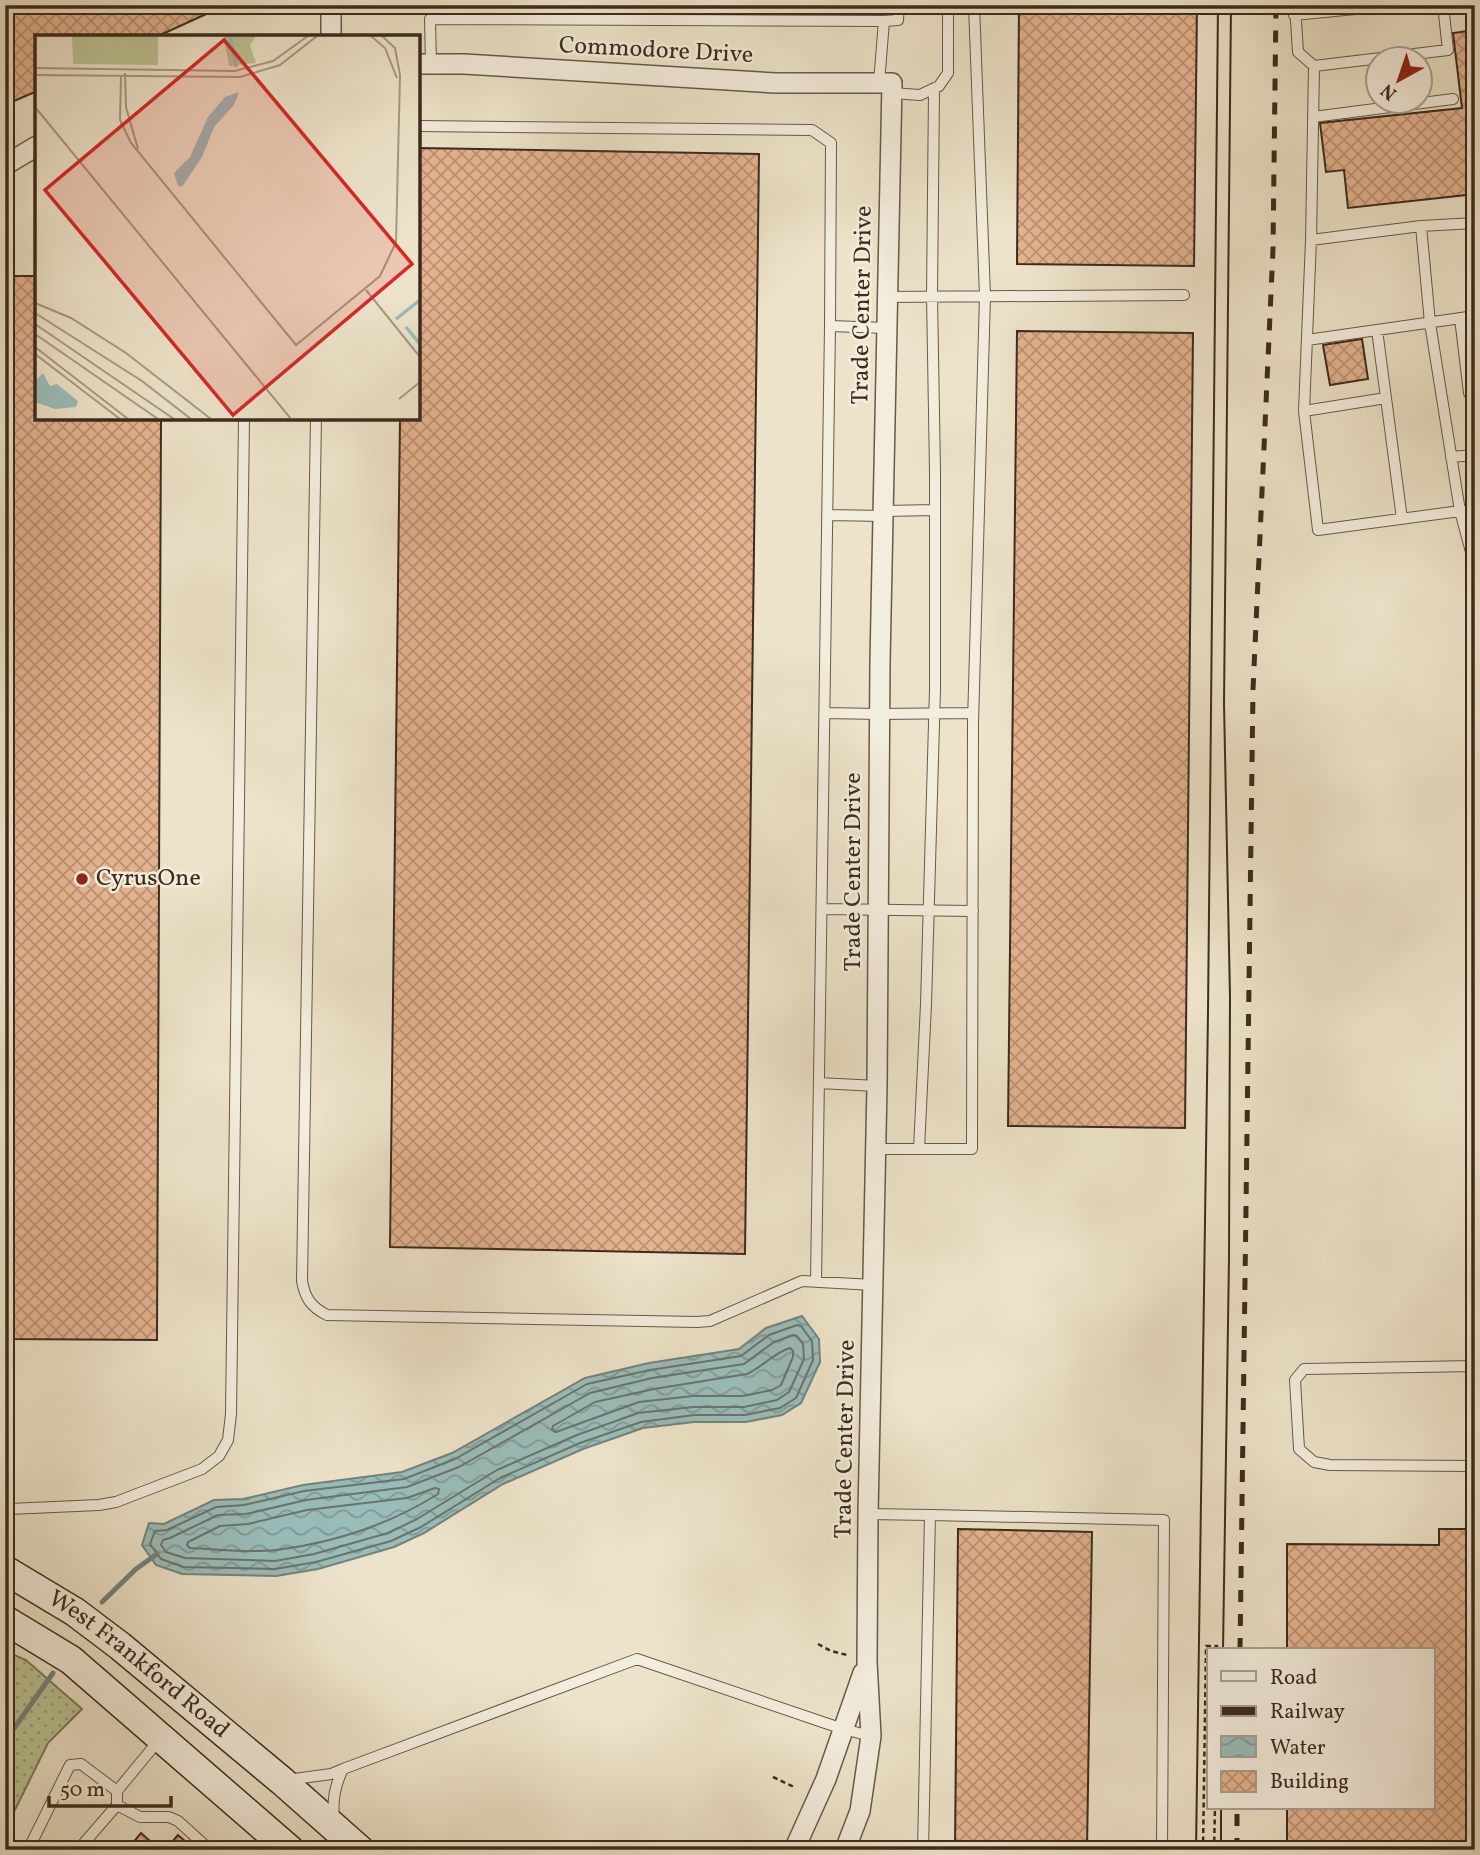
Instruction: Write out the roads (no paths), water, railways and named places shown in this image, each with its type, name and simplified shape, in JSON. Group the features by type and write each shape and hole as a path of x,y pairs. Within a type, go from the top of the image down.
{"main road":[{"name":"West Frankford Road","path":"5,1570 75,1612 120,1646 360,1850"},
{"name":"West Frankford Road","path":"5,1619 71,1660 290,1850"}],"street":[{"path":"331,5 331,35"},
{"name":"Commodore Drive","path":"425,64 464,64 776,83 887,86"},
{"name":"Trade Center Drive","path":"845,1850 860,1811 871,1736 867,1662 868,1514 880,910 887,86"},
{"path":"5,166 35,147"},
{"name":"Trade Center Drive","path":"794,1850 826,1779 867,1662"}],"lane":[{"path":"425,64 430,19 884,21 898,20 899,5"},
{"path":"884,21 887,86 920,94 934,90 948,73 948,5"},
{"path":"876,1149 972,1149 973,713 985,296 974,5"},
{"path":"1396,5 1294,10 1298,52 1314,66 1448,50 1443,5"},
{"path":"1314,66 1304,411 1318,530 1475,511"},
{"path":"919,1149 934,712 934,90"},
{"path":"1312,117 1453,99"},
{"path":"420,126 811,130 831,143 816,1282"},
{"path":"1311,240 1421,226 1475,223"},
{"path":"1421,226 1430,323 1451,457 1460,511 1475,567"},
{"path":"887,297 1184,295"},
{"path":"1307,340 1475,316"},
{"path":"1460,318 1469,393"},
{"path":"830,326 887,328"},
{"path":"1377,330 1402,519"},
{"path":"1304,411 1386,398"},
{"path":"9,1509 116,1502 202,1469 219,1457 228,1440 231,1414 244,420"},
{"path":"316,420 302,1281 307,1299 318,1311 327,1315 697,1322 710,1321 802,1281 874,1285"},
{"path":"1451,457 1475,455"},
{"path":"827,515 935,510"},
{"path":"825,713 973,713"},
{"path":"822,909 973,911"},
{"path":"819,1083 877,1086"},
{"path":"1475,1366 1304,1369 1295,1380 1299,1449 1314,1462 1330,1465 1475,1466"},
{"path":"5,1375 9,1509 5,1522"},
{"path":"868,1514 1164,1520 1162,1850"},
{"path":"923,1850 930,1515"},
{"path":"282,1781 331,1774 637,1659 843,1729 871,1736"},
{"path":"78,1850 117,1805 117,1791 162,1737"},
{"path":"28,1850 70,1765 81,1764 117,1791"},
{"path":"335,1828 332,1803 343,1769"},
{"path":"117,1805 140,1816 169,1817 178,1821 210,1850"}],"water":[{"path":"802,1316 819,1339 820,1362 801,1403 782,1415 746,1422 694,1422 643,1428 583,1449 503,1484 424,1533 394,1547 318,1569 276,1576 182,1574 156,1565 142,1545 149,1523 164,1524 214,1500 243,1499 303,1485 402,1472 452,1453 585,1378 649,1363 739,1349 766,1328"}],"waterway":[{"path":"102,1602 136,1569 157,1554"},
{"path":"5,1741 53,1673"}],"tram line":[{"path":"1196,1850 1218,5"},
{"path":"1223,1648 1229,1258 1230,996 1224,704 1231,5"},
{"path":"1221,1810 1221,1850"}],"railway":[{"path":"1240,1648 1253,690 1273,249 1276,5"},
{"path":"1237,1810 1237,1850"}],"place":[{"name":"CyrusOne","path":"82,879"}]}
